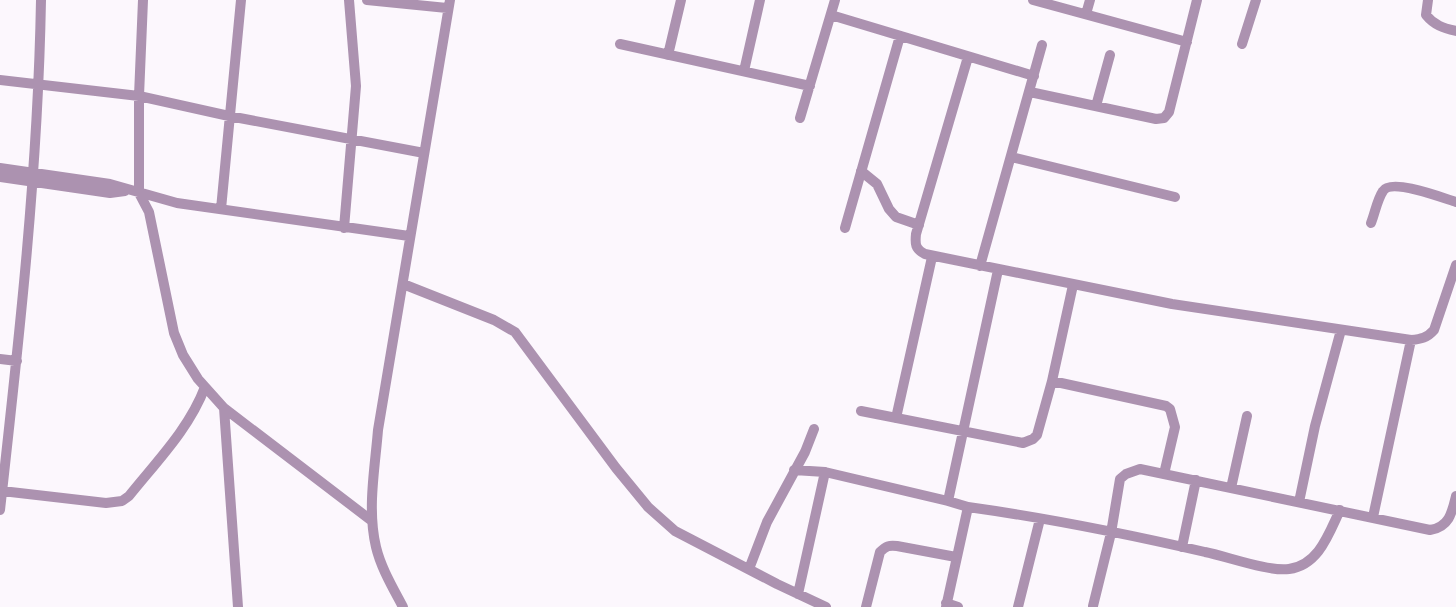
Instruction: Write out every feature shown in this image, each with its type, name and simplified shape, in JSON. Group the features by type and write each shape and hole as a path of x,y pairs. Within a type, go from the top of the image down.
{"street":[{"path":"0,510 17,361 34,176 40,84 41,0"},
{"path":"143,0 133,192 149,212 174,333 183,355 205,387 224,408 372,520"},
{"path":"221,209 241,0"},
{"path":"344,228 356,86 349,0"},
{"path":"367,0 448,4 378,430 372,497 376,548 403,607"},
{"path":"668,55 681,0"},
{"path":"744,71 760,0"},
{"path":"800,118 835,0"},
{"path":"1034,0 1187,42"},
{"path":"1086,14 1090,0"},
{"path":"1030,92 1156,119 1164,118 1169,112 1197,0"},
{"path":"1242,44 1256,0"},
{"path":"1428,0 1426,15 1430,21 1440,27 1456,31"},
{"path":"831,15 1034,76"},
{"path":"845,228 900,36"},
{"path":"620,44 810,86"},
{"path":"980,266 1042,45"},
{"path":"1096,106 1110,55"},
{"path":"968,57 919,225 916,246 918,251 932,257 1172,304 1410,340 1422,339 1434,330 1456,265"},
{"path":"0,80 139,96 229,116 424,153"},
{"path":"1011,157 1175,197"},
{"path":"0,168 110,193 133,192 177,203 409,237"},
{"path":"861,171 877,184 889,209 896,217 919,225"},
{"path":"0,177 34,176"},
{"path":"1371,223 1383,191 1387,187 1407,188 1456,202"},
{"path":"896,418 932,257"},
{"path":"948,501 999,270"},
{"path":"403,284 494,320 515,332 536,358 556,390 648,507 675,531 826,607"},
{"path":"861,411 1023,443 1034,439 1052,381 1073,285"},
{"path":"1299,502 1315,426 1341,330"},
{"path":"1373,518 1410,340"},
{"path":"0,359 17,361"},
{"path":"1052,381 1166,406 1170,410 1175,427 1164,474"},
{"path":"2,491 106,503 122,501 185,427 205,387"},
{"path":"224,408 238,607"},
{"path":"1231,488 1247,416"},
{"path":"749,569 767,522 814,429"},
{"path":"1093,606 1111,533 1120,479 1140,469 1430,530 1439,528 1448,522 1456,496"},
{"path":"794,470 825,472 968,507 1040,519 1289,570 1303,564 1323,547 1340,510"},
{"path":"798,594 825,472"},
{"path":"1182,547 1196,480"},
{"path":"958,607 946,605 968,507"},
{"path":"1018,607 1040,519"},
{"path":"866,607 880,552 884,548 890,545 957,557"}]}
